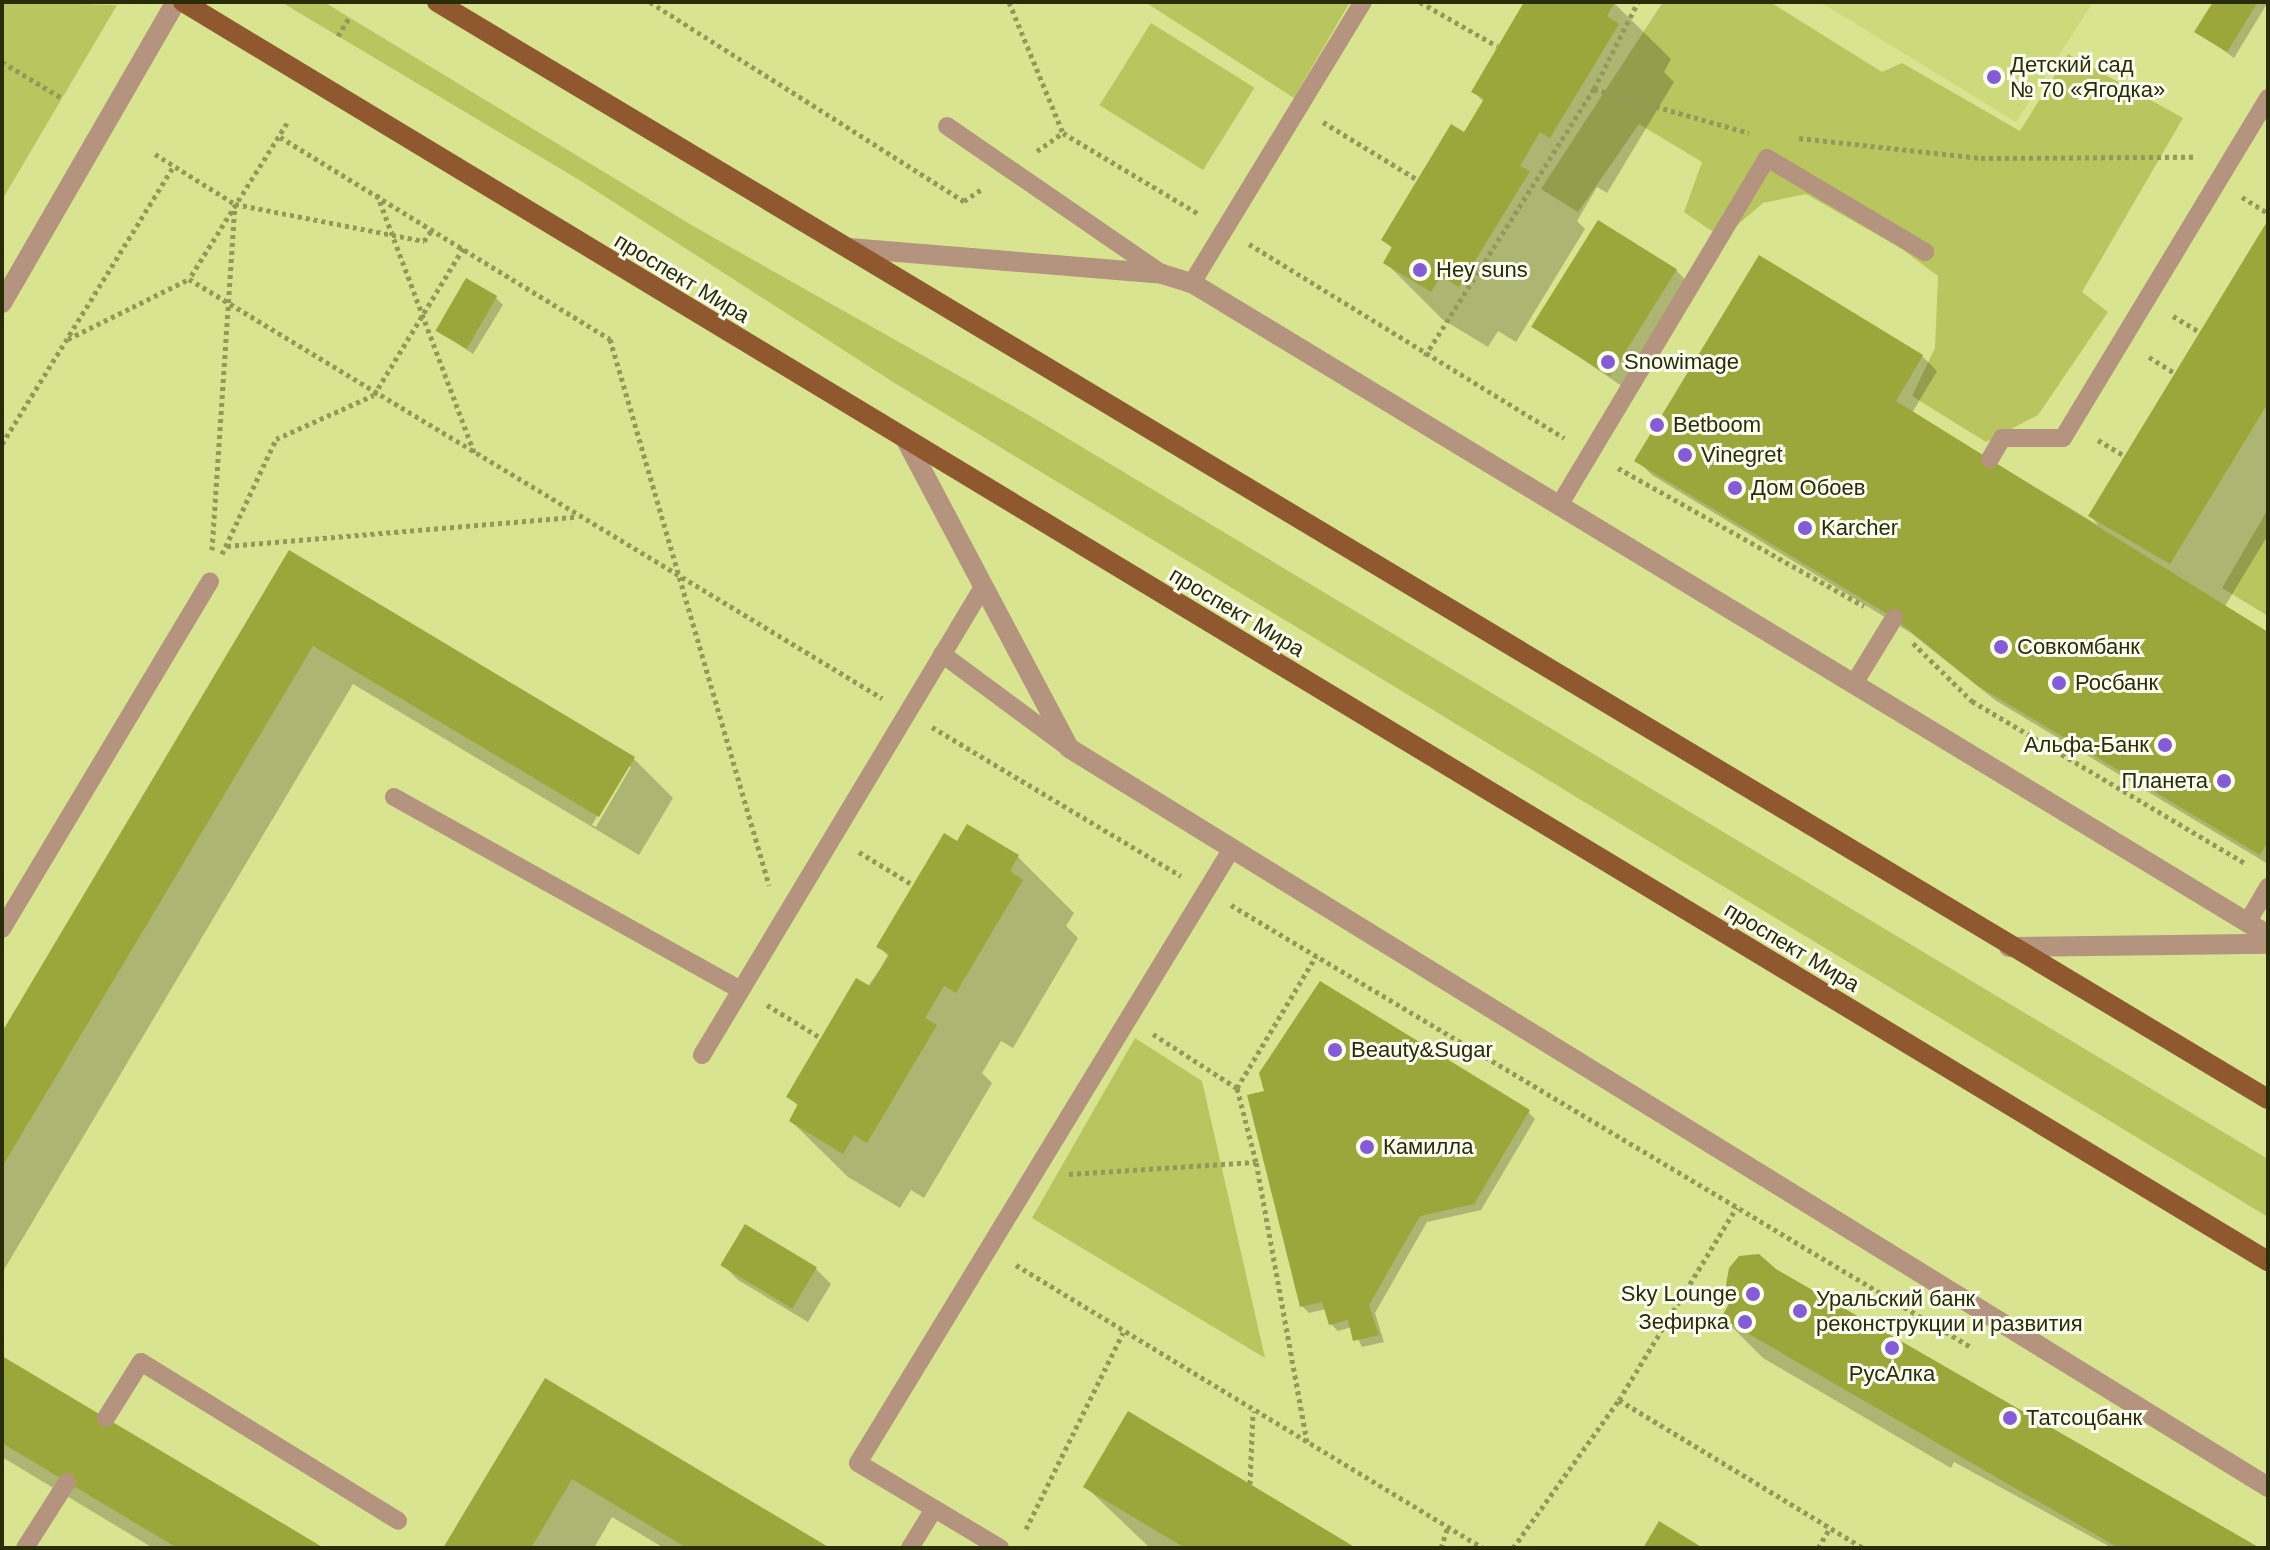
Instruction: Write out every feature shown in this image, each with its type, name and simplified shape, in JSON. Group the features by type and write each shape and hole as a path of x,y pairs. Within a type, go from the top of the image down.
{"main road":[{"name":"проспект Мира","path":"183,2 2268,1261"},
{"path":"437,2 2009,947 2268,1099"}],"street":[{"path":"2,303 176,2"},
{"path":"849,248 1162,274 1192,283 2268,935"},
{"path":"906,440 1069,748 2268,1487"},
{"path":"2009,947 2268,944"}],"lane":[{"path":"1192,283 1363,2"},
{"path":"1990,459 2002,438 2063,438 2268,98"},
{"path":"947,126 1162,274"},
{"path":"1560,504 1767,158 1925,252"},
{"path":"2,929 210,581"},
{"path":"702,1055 983,587"},
{"path":"1855,682 1892,620"},
{"path":"942,654 1069,748"},
{"path":"394,797 741,990"},
{"path":"1000,1548 858,1463 1231,850"},
{"path":"2247,923 2268,887"},
{"path":"106,1418 141,1362 398,1521"},
{"path":"25,1548 67,1482"},
{"path":"910,1548 934,1509"}],"path":[{"path":"650,2 964,201 1063,133"},
{"path":"1009,2 1063,133 1225,229 1425,356 1892,620 1972,701 2255,869"},
{"path":"1420,2 1497,46"},
{"path":"1425,356 1594,89 1638,2"},
{"path":"338,36 349,18"},
{"path":"2,62 62,98"},
{"path":"1594,89 1729,131 1761,134"},
{"path":"1298,107 1418,180"},
{"path":"210,581 235,204 287,123"},
{"path":"280,137 610,339 781,924"},
{"path":"1792,138 1981,158 2053,154 2233,158"},
{"path":"155,154 235,204 424,241 433,228"},
{"path":"2,444 174,166"},
{"path":"377,194 475,455"},
{"path":"210,581 276,439 374,395 464,247"},
{"path":"65,341 189,279"},
{"path":"226,546 579,517"},
{"path":"833,836 913,885"},
{"path":"1237,1088 1316,956"},
{"path":"741,990 821,1038"},
{"path":"1128,1018 1237,1088 1256,1162 1307,1442"},
{"path":"1033,1176 1256,1162"},
{"path":"1513,1548 1619,1400 1737,1207"},
{"path":"990,1248 1123,1333 1483,1548"},
{"path":"1024,1534 1123,1333"},
{"path":"1619,1400 1863,1548"},
{"path":"1250,1484 1253,1411"},
{"path":"1441,1548 1448,1525"},
{"path":"1818,1548 1830,1528"}],"shaded area":[{"path":"2,2 117,5 2,200"},
{"path":"281,2 324,2 693,226 1032,417 2268,1159 2268,1217 893,382 581,181"},
{"path":"1145,2 1350,2 1294,98"},
{"path":"1663,2 1770,2 1882,72 1902,63 2020,131 2068,54 2183,118 2082,292 2108,312 2038,415 1986,442 1912,396 1935,348 1938,276 1902,249 1806,194 1763,203 1722,238 1684,212 1702,162 1639,124 1578,212 1541,189"},
{"name":"Детский сад № 70 «Ягодка»","path":"1820,2 2093,2 2016,122"},
{"path":"1151,23 1254,88 1203,170 1100,105"},
{"path":"2268,509 2268,616 2222,588"},
{"path":"1135,1038 1202,1081 1265,1358 1032,1218"}],"building":[{"path":"1524,2 1615,2 1607,16 1619,24 1550,138 1540,132 1520,166 1530,171 1459,287 1441,276 1431,292 1383,263 1392,247 1381,240 1451,124 1464,132 1484,99 1471,92"},
{"path":"2213,2 2258,2 2227,52 2194,32"},
{"path":"1598,220 1677,269 1610,376 1531,327"},
{"path":"2268,220 2268,403 2170,564 2088,516"},
{"path":"1759,255 1923,355 1896,401 2268,632 2268,842 2260,855 1978,686 1894,618 1634,461"},
{"path":"466,278 497,296 467,349 436,331"},
{"path":"289,550 635,757 599,817 313,646 2,1167 2,1032"},
{"path":"967,824 1019,855 1010,871 1023,880 956,993 944,986 925,1018 937,1025 867,1143 854,1135 843,1154 789,1121 798,1104 786,1097 856,978 870,986 889,954 876,947 944,833 957,841"},
{"path":"1320,981 1530,1110 1474,1204 1420,1216 1369,1305 1379,1335 1353,1341 1348,1320 1329,1325 1322,1302 1300,1307 1247,1095 1264,1091 1259,1073"},
{"path":"745,1224 817,1267 792,1308 720,1265"},
{"path":"1759,1254 1776,1269 2260,1548 2119,1548 1721,1318 1731,1300 1726,1285 1729,1268 1739,1256"},
{"path":"2,1356 324,1548 177,1548 2,1443"},
{"path":"545,1378 830,1548 687,1548 572,1479 531,1548 443,1548"},
{"path":"1128,1411 1356,1548 1185,1548 1083,1487"},
{"path":"1659,1521 1703,1548 1643,1548"}],"place":[{"name":"Детский сад № 70 «Ягодка»","path":"1994,77"},
{"name":"Hey suns","path":"1420,270"},
{"name":"Snowimage","path":"1608,362"},
{"name":"Betboom","path":"1657,425"},
{"name":"Vinegret","path":"1685,455"},
{"name":"Дом Обоев","path":"1735,488"},
{"name":"Karcher","path":"1805,528"},
{"name":"Совкомбанк","path":"2001,647"},
{"name":"Росбанк","path":"2059,683"},
{"name":"Альфа-Банк","path":"2165,745"},
{"name":"Планета","path":"2224,781"},
{"name":"Beauty&Sugar","path":"1335,1050"},
{"name":"Камилла","path":"1367,1147"},
{"name":"Sky Lounge","path":"1753,1294"},
{"name":"Уральский банк реконструкции и развития","path":"1800,1311"},
{"name":"Зефирка","path":"1745,1322"},
{"name":"РусАлка","path":"1892,1348"},
{"name":"Татсоцбанк","path":"2010,1418"}]}
